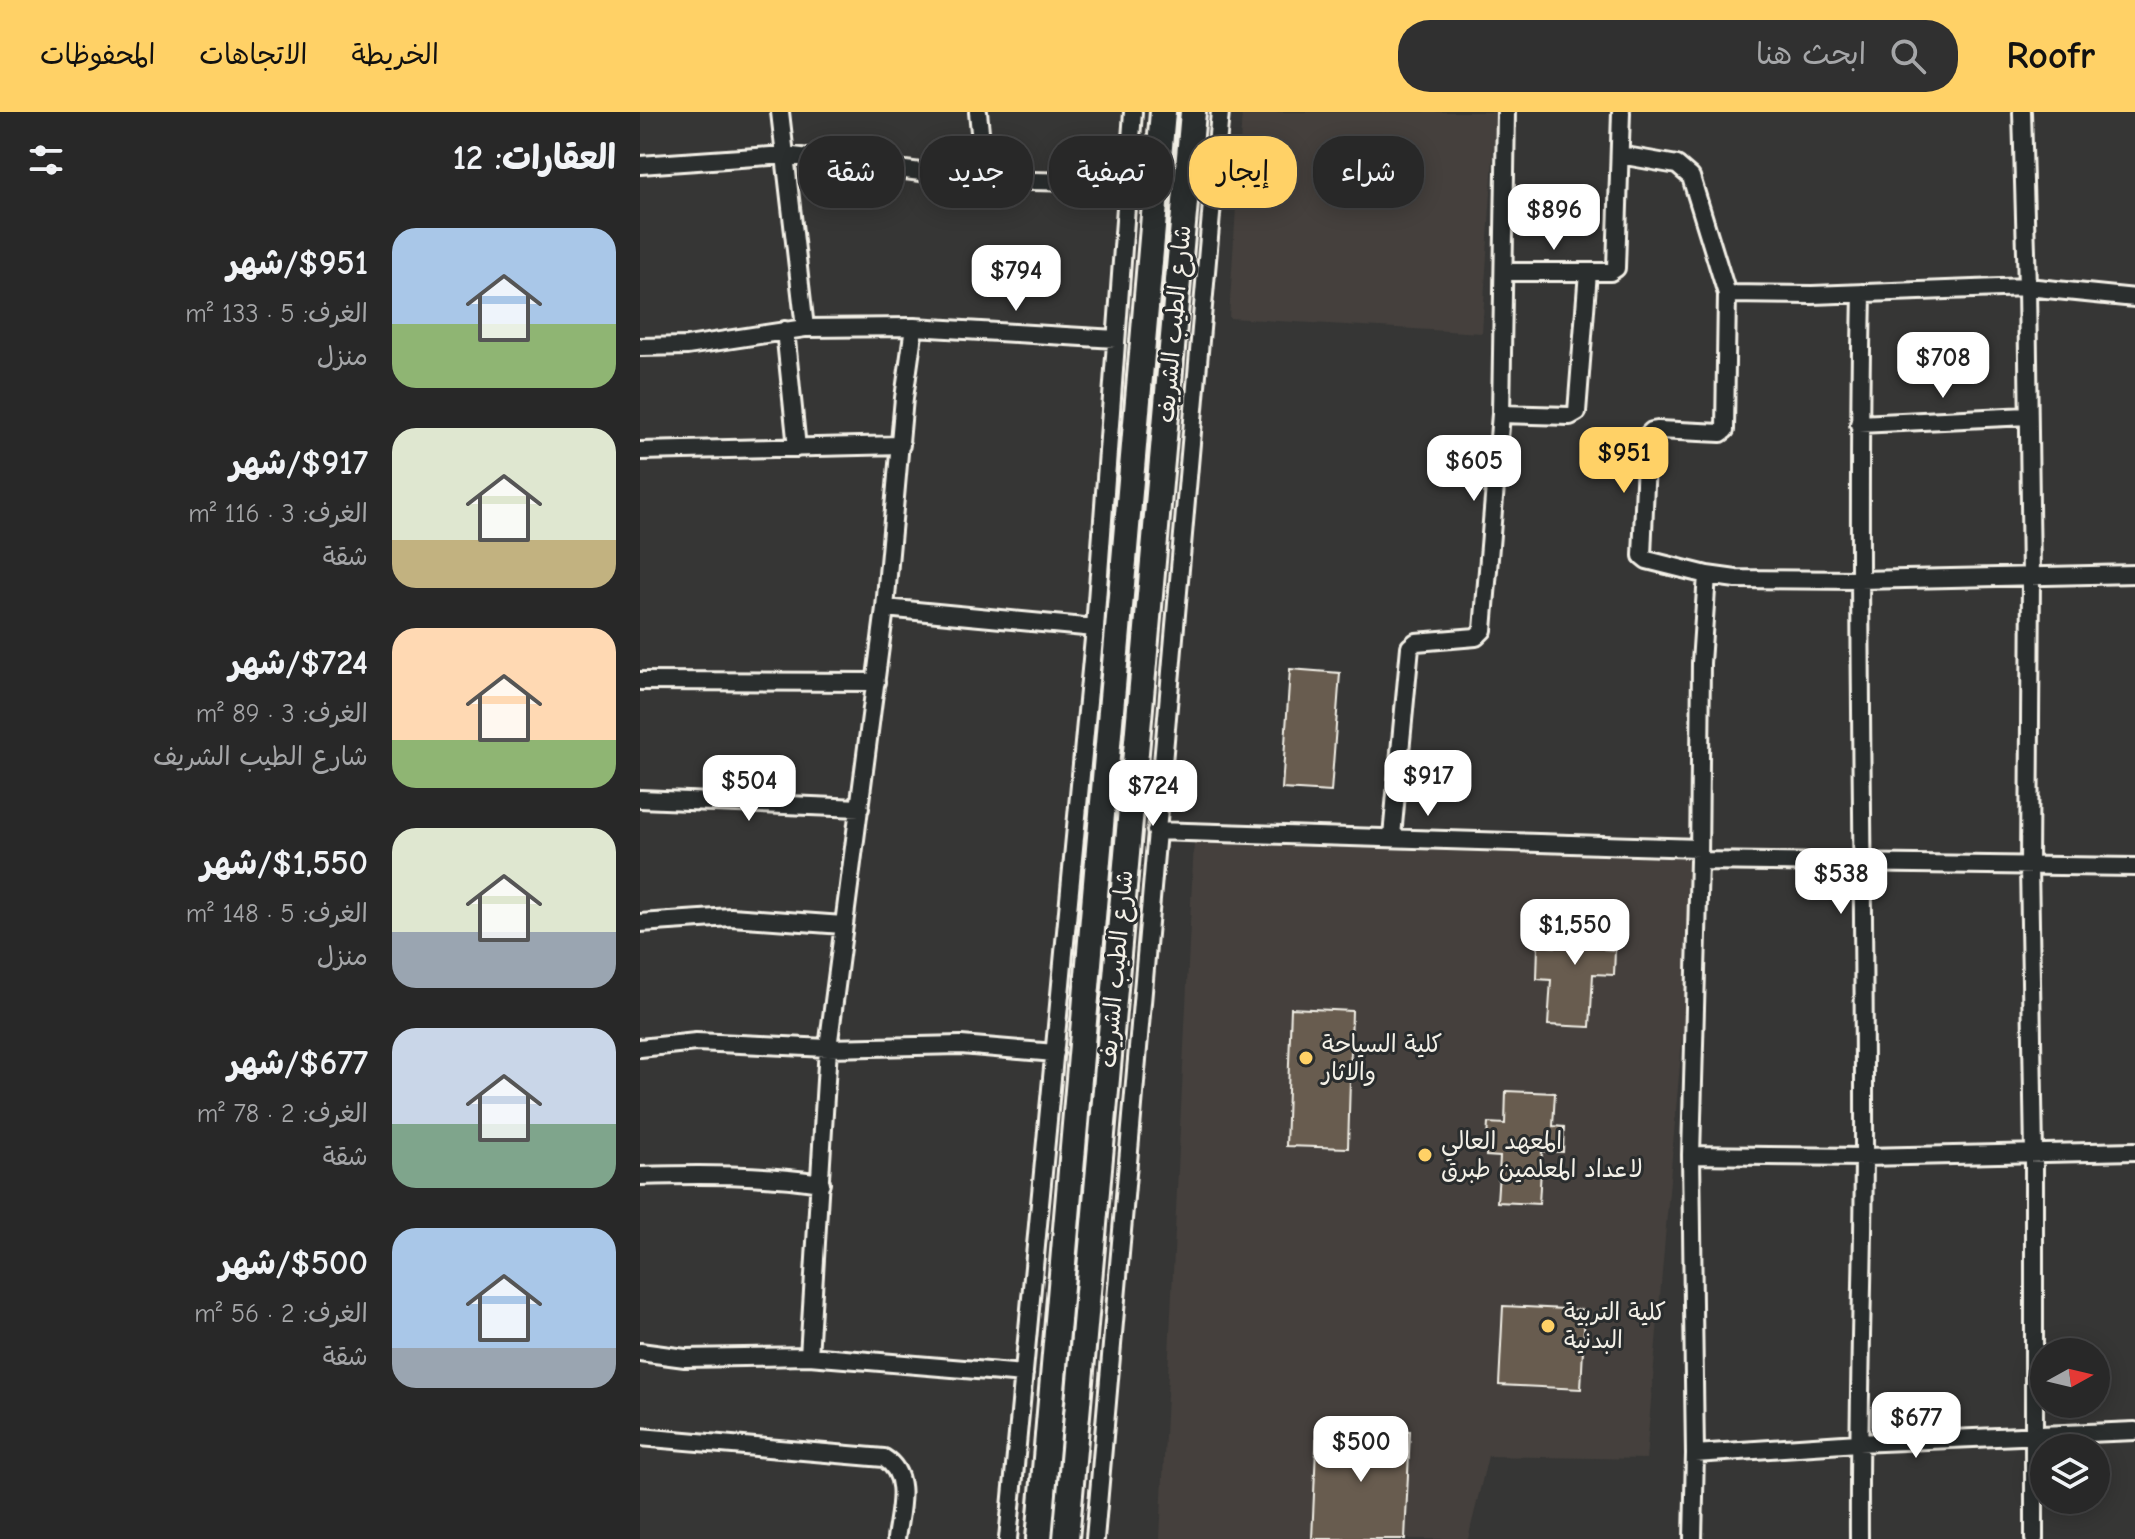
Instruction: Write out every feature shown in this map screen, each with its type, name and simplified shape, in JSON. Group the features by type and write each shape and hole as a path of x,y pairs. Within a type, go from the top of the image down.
{"main road":[{"name":"شارع الطيب الشريف","path":"1039,1539 1163,112"},
{"name":"شارع الطيب الشريف","path":"1066,1539 1193,112"}],"street":[{"path":"780,112 805,328"},
{"path":"978,112 980,136"},
{"path":"1131,136 1133,112"},
{"path":"1095,1539 1220,112"},
{"path":"1392,836 1410,647 1416,642 1476,637 1483,630 1501,414 1506,112"},
{"path":"1504,272 1610,272 1618,265 1621,112"},
{"path":"2022,112 2031,577 2029,866 2034,1154 2033,1434 2135,1431"},
{"path":"640,165 785,155 920,172"},
{"path":"1620,155 1677,165 1691,177 1727,294 1725,430 1721,433 1658,430 1647,436 1642,556 1707,575 1736,579 1859,580 2135,574"},
{"path":"1008,1539 1095,628 1125,208"},
{"path":"1501,414 1570,416 1577,412 1588,272"},
{"path":"1727,294 2027,287 2135,298"},
{"path":"1859,1539 1864,1157 1859,580 1862,293"},
{"path":"640,347 687,346 805,328 914,327 1116,339"},
{"path":"809,1356 828,1048 885,608 914,327"},
{"path":"785,330 797,448"},
{"path":"1859,424 2028,416"},
{"path":"640,451 901,445"},
{"path":"1693,1539 1695,1454 1691,1155 1701,663 1707,575"},
{"path":"885,608 1095,628"},
{"path":"640,681 876,682"},
{"path":"640,799 860,808"},
{"path":"1156,831 1392,836 1861,862 2135,867"},
{"path":"640,923 731,917 843,925"},
{"path":"640,1048 696,1042 828,1048 961,1045 1055,1053"},
{"path":"1691,1155 1864,1157 2135,1151"},
{"path":"640,1176 721,1174 782,1177 821,1183"},
{"path":"640,1352 685,1358 809,1356 1024,1374"},
{"path":"1695,1454 2030,1434"},
{"path":"640,1437 884,1458 896,1467 901,1478 896,1539"},
{"path":"2034,1514 2034,1539"}],"shaded area":[{"path":"1242,112 1496,112 1482,333 1229,318 1236,208 1297,208 1297,136 1240,136"},
{"name":"المعهد العالي لاعداد المعلمين طبرق","path":"1194,842 1698,854 1646,1459 1488,1456 1468,1539 1160,1539"}],"building":[{"path":"1290,669 1340,673 1331,792 1282,789"},
{"path":"1557,914 1606,916 1604,949 1615,950 1614,975 1593,974 1590,1027 1548,1025 1551,980 1537,979 1538,945 1555,947"},
{"path":"1291,1008 1352,1011 1348,1148 1286,1146"},
{"path":"1506,1091 1555,1093 1553,1126 1564,1127 1563,1152 1542,1151 1539,1204 1497,1202 1500,1157 1486,1156 1488,1123 1505,1124"},
{"path":"1503,1306 1585,1310 1581,1389 1499,1385"},
{"path":"1317,1426 1410,1431 1405,1539 1312,1539"}],"place":[{"name":"كلية السياحة والاثار","path":"1306,1058"},
{"name":"المعهد العالي لاعداد المعلمين طبرق","path":"1425,1155"},
{"name":"كلية التربية البدنية","path":"1548,1326"}]}
